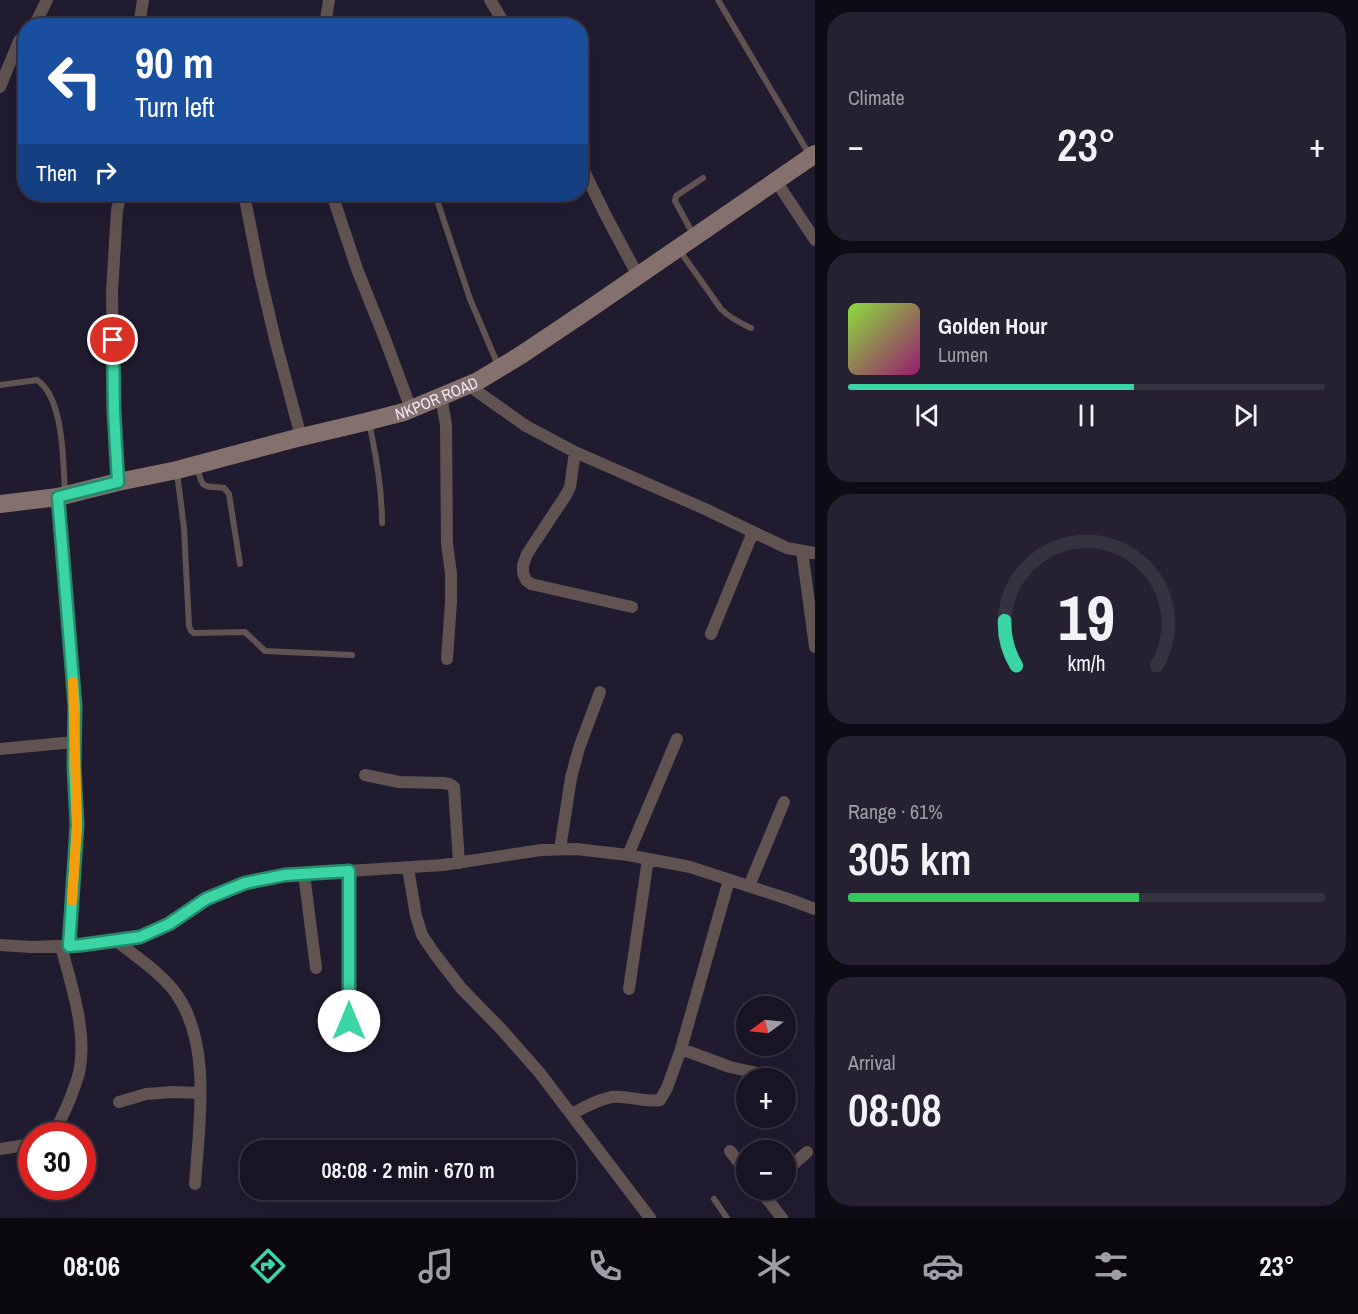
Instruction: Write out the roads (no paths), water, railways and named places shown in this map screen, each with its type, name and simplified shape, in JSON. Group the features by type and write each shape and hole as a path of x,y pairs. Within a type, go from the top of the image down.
{"street":[{"path":"38,18 47,0"},
{"path":"140,18 143,0"},
{"path":"326,18 329,0"},
{"path":"490,0 501,18"},
{"path":"0,87 18,40"},
{"name":"NKPOR ROAD","path":"0,504 62,496 177,470 369,421 411,409 478,381 522,355 813,155"},
{"path":"588,179 638,276"},
{"path":"776,181 815,240"},
{"path":"118,482 112,292 119,201"},
{"path":"245,201 262,286 301,437"},
{"path":"334,201 357,269 386,339 411,409"},
{"path":"468,385 526,426 575,452 787,548 809,552 815,647"},
{"path":"441,396 447,425 447,544 451,573 447,659"},
{"path":"575,452 570,487 528,554 523,565 523,573 531,584 632,607"},
{"path":"59,1122 79,1073 82,1040 65,946 77,825 75,706 62,496"},
{"path":"711,634 753,532"},
{"path":"560,849 571,778 579,748 600,692"},
{"path":"628,855 677,739"},
{"path":"0,749 75,742"},
{"path":"365,775 399,782 442,783 454,787 459,863"},
{"path":"749,886 784,802"},
{"path":"0,945 65,946 140,937 169,924 206,899 245,883 285,875 443,866 541,849 576,849 628,855 690,867 815,909"},
{"path":"629,989 648,859"},
{"path":"408,867 416,916 422,935 434,954 461,988 539,1072 650,1218"},
{"path":"349,871 349,1021"},
{"path":"304,874 316,968"},
{"path":"571,1114 611,1097 660,1100 667,1088 681,1048 729,880"},
{"path":"115,940 154,970 177,993 190,1018 199,1050 200,1093 195,1184"},
{"path":"681,1048 736,1068"},
{"path":"119,1102 146,1094 200,1093"},
{"path":"0,1149 18,1146"},
{"path":"730,1151 736,1159"},
{"path":"796,1162 807,1152"},
{"path":"769,1200 782,1218"}],"lane":[{"path":"718,0 813,155"},
{"path":"695,237 675,199 676,195 703,178"},
{"path":"437,201 470,299 499,368"},
{"path":"678,248 721,309 728,316 751,328"},
{"path":"0,385 37,380 46,388 59,419 62,496"},
{"path":"369,421 382,492 382,522"},
{"path":"196,465 200,482 203,485 224,488 229,494 240,564"},
{"path":"177,470 184,528 191,631 194,633 245,632 265,651 352,655"},
{"path":"714,1199 727,1218"}]}
